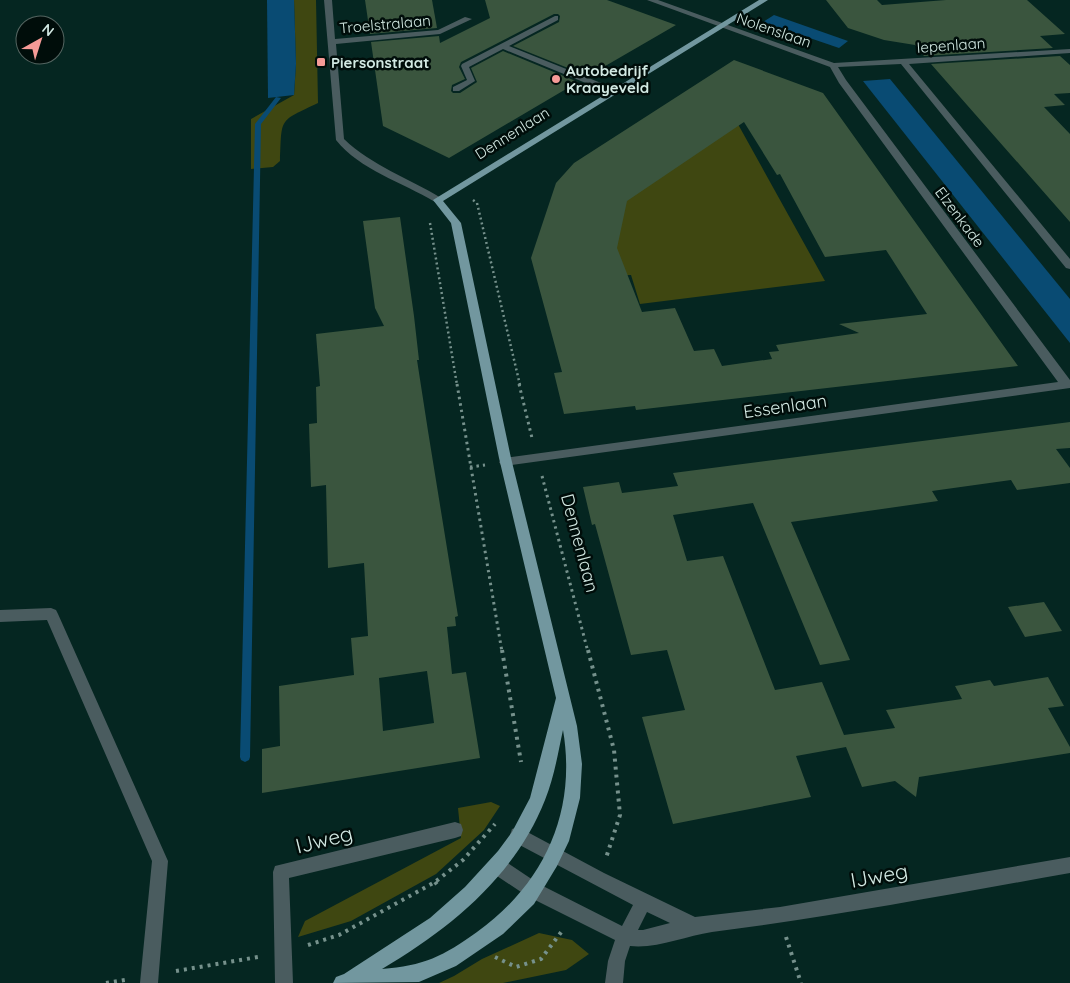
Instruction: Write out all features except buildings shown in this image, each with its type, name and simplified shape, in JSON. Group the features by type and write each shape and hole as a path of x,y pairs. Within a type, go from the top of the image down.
{"main road":[{"name":"Dennenlaan","path":"438,200 764,0"},
{"path":"344,983 420,973 465,952 511,917 533,890 556,855 571,805 574,776 572,749 562,697 505,462 456,223 438,200"},
{"path":"344,983 417,937 455,908 497,866 518,835 538,798 562,697"}],"street":[{"name":"Troelstralaan","path":"328,0 340,140 352,154 419,187 438,200"},
{"name":"Nolenslaan","path":"650,0 833,65"},
{"name":"Troelstralaan","path":"331,42 440,32 468,18"},
{"path":"456,89 471,81 465,66 555,18"},
{"path":"503,46 614,91"},
{"name":"Iepenlaan","path":"833,65 1070,51"},
{"path":"902,62 1070,266"},
{"name":"Elzenkade","path":"833,65 842,82 1068,384"},
{"name":"Essenlaan","path":"505,462 1068,384"},
{"path":"0,616 51,614 160,861 149,979"},
{"name":"IJweg","path":"284,983 281,872 456,830"},
{"path":"518,835 598,879 694,926"},
{"name":"IJweg","path":"497,866 533,890 627,937 643,939 694,926 780,914 1070,864"},
{"path":"614,983 618,954 644,900"}],"path":[{"name":"Dennenlaan","path":"455,190 478,203 537,458 614,750 620,815 598,879"},
{"path":"429,216 522,766"},
{"path":"106,983 149,979 282,953 340,935 436,882 463,860 495,824"},
{"path":"780,914 801,983"}],"green space":[{"path":"294,0 316,0 318,103 295,114 285,123 282,128 280,161 273,167 251,169 251,119 294,95 296,64"},
{"path":"734,117 825,281 640,304 631,275 605,276 613,211"},
{"path":"491,802 500,806 484,830 436,874 351,921 298,937 305,921 461,838 458,808"},
{"path":"539,933 572,940 589,954 566,970 503,983 439,983 482,959"}],"water":[{"path":"267,0 294,0 296,64 294,95 268,98"},
{"path":"774,15 848,41 839,48 763,22"},
{"path":"890,79 1070,299 1070,343 863,81"}],"waterway":[{"path":"245,757 258,124 278,98"}],"place":[{"name":"Piersonstraat","path":"321,62"},
{"name":"Autobedrijf Kraayeveld","path":"556,79"}]}
